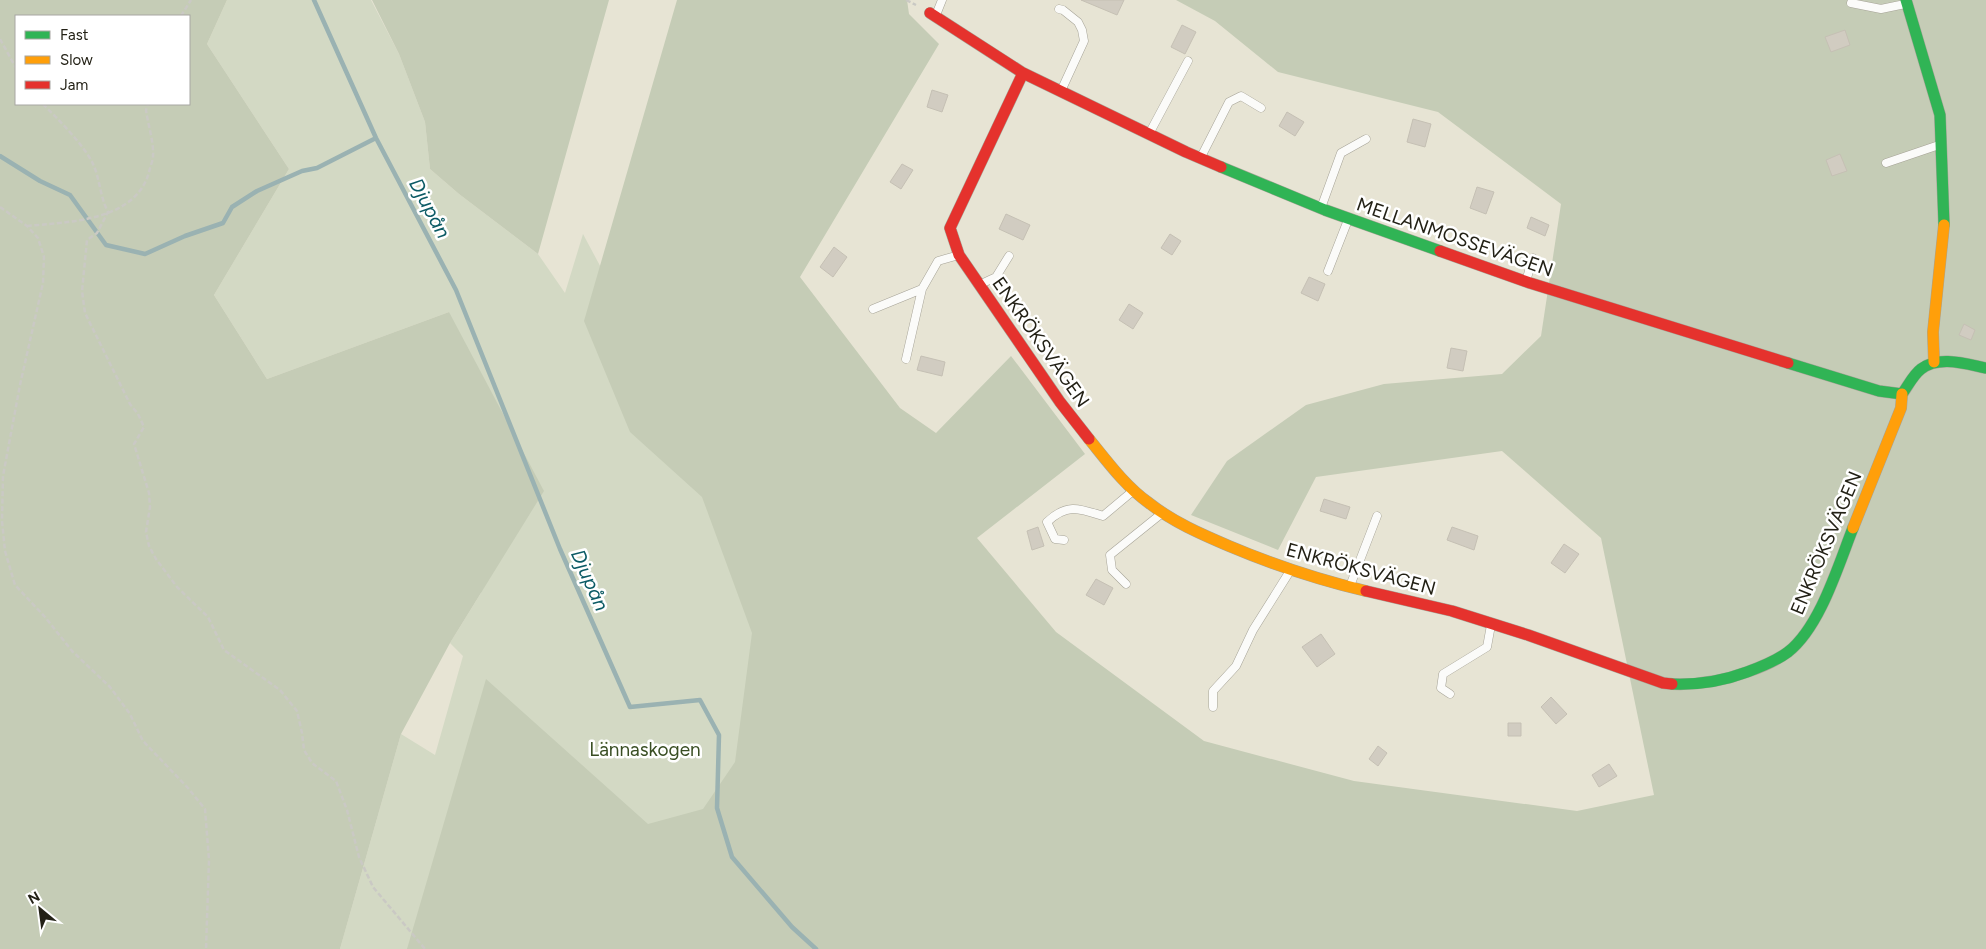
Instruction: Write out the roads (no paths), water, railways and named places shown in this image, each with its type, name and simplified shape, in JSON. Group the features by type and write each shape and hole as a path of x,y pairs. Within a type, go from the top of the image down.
{"street":[{"path":"1907,2 1940,115 1944,224 1933,332 1934,362"},
{"name":"MELLANMOSSEVÄGEN","path":"932,15 1023,73 1200,159 1321,208 1526,281 1879,391 1902,394"},
{"name":"ENKRÖKSVÄGEN","path":"1023,73 950,228 959,255 1060,402 1114,470 1148,504 1192,530 1321,580 1452,611 1492,623 1664,683 1690,685 1736,676 1766,665 1788,652 1800,640 1818,614 1901,408 1902,394"},
{"path":"1902,394 1921,370 1934,362 1953,362 1986,368"}],"lane":[{"path":"932,15 942,0"},
{"path":"1851,3 1881,9 1907,2"},
{"path":"1059,9 1078,22 1084,41 1061,91"},
{"path":"1149,134 1188,61"},
{"path":"1200,159 1229,102 1241,96 1261,108"},
{"path":"1321,208 1341,153 1366,139"},
{"path":"1886,163 1941,144"},
{"path":"1328,271 1349,218"},
{"path":"906,358 922,289 938,261 959,255"},
{"path":"979,285 996,277 1009,256"},
{"path":"1526,281 1533,258"},
{"path":"873,309 922,289"},
{"path":"1064,540 1055,539 1049,530 1047,522 1054,515 1073,507 1103,516 1134,490"},
{"path":"1126,584 1112,570 1110,555 1163,512"},
{"path":"1349,587 1377,516"},
{"path":"1212,707 1213,691 1236,666 1253,630 1281,588 1291,569"},
{"path":"1450,694 1441,688 1443,674 1487,647 1492,623"}],"waterway":[{"name":"Djupån","path":"314,0 376,138 456,290 560,549 630,707 700,700 719,735 717,808 732,857 792,927 816,949"},
{"name":"Djupån","path":"0,156 40,181 70,195 106,245 145,254 185,236 223,223 232,207 257,191 302,171 317,168 376,138"}],"park label":[{"name":"Lännaskogen","path":"645,749"}]}
